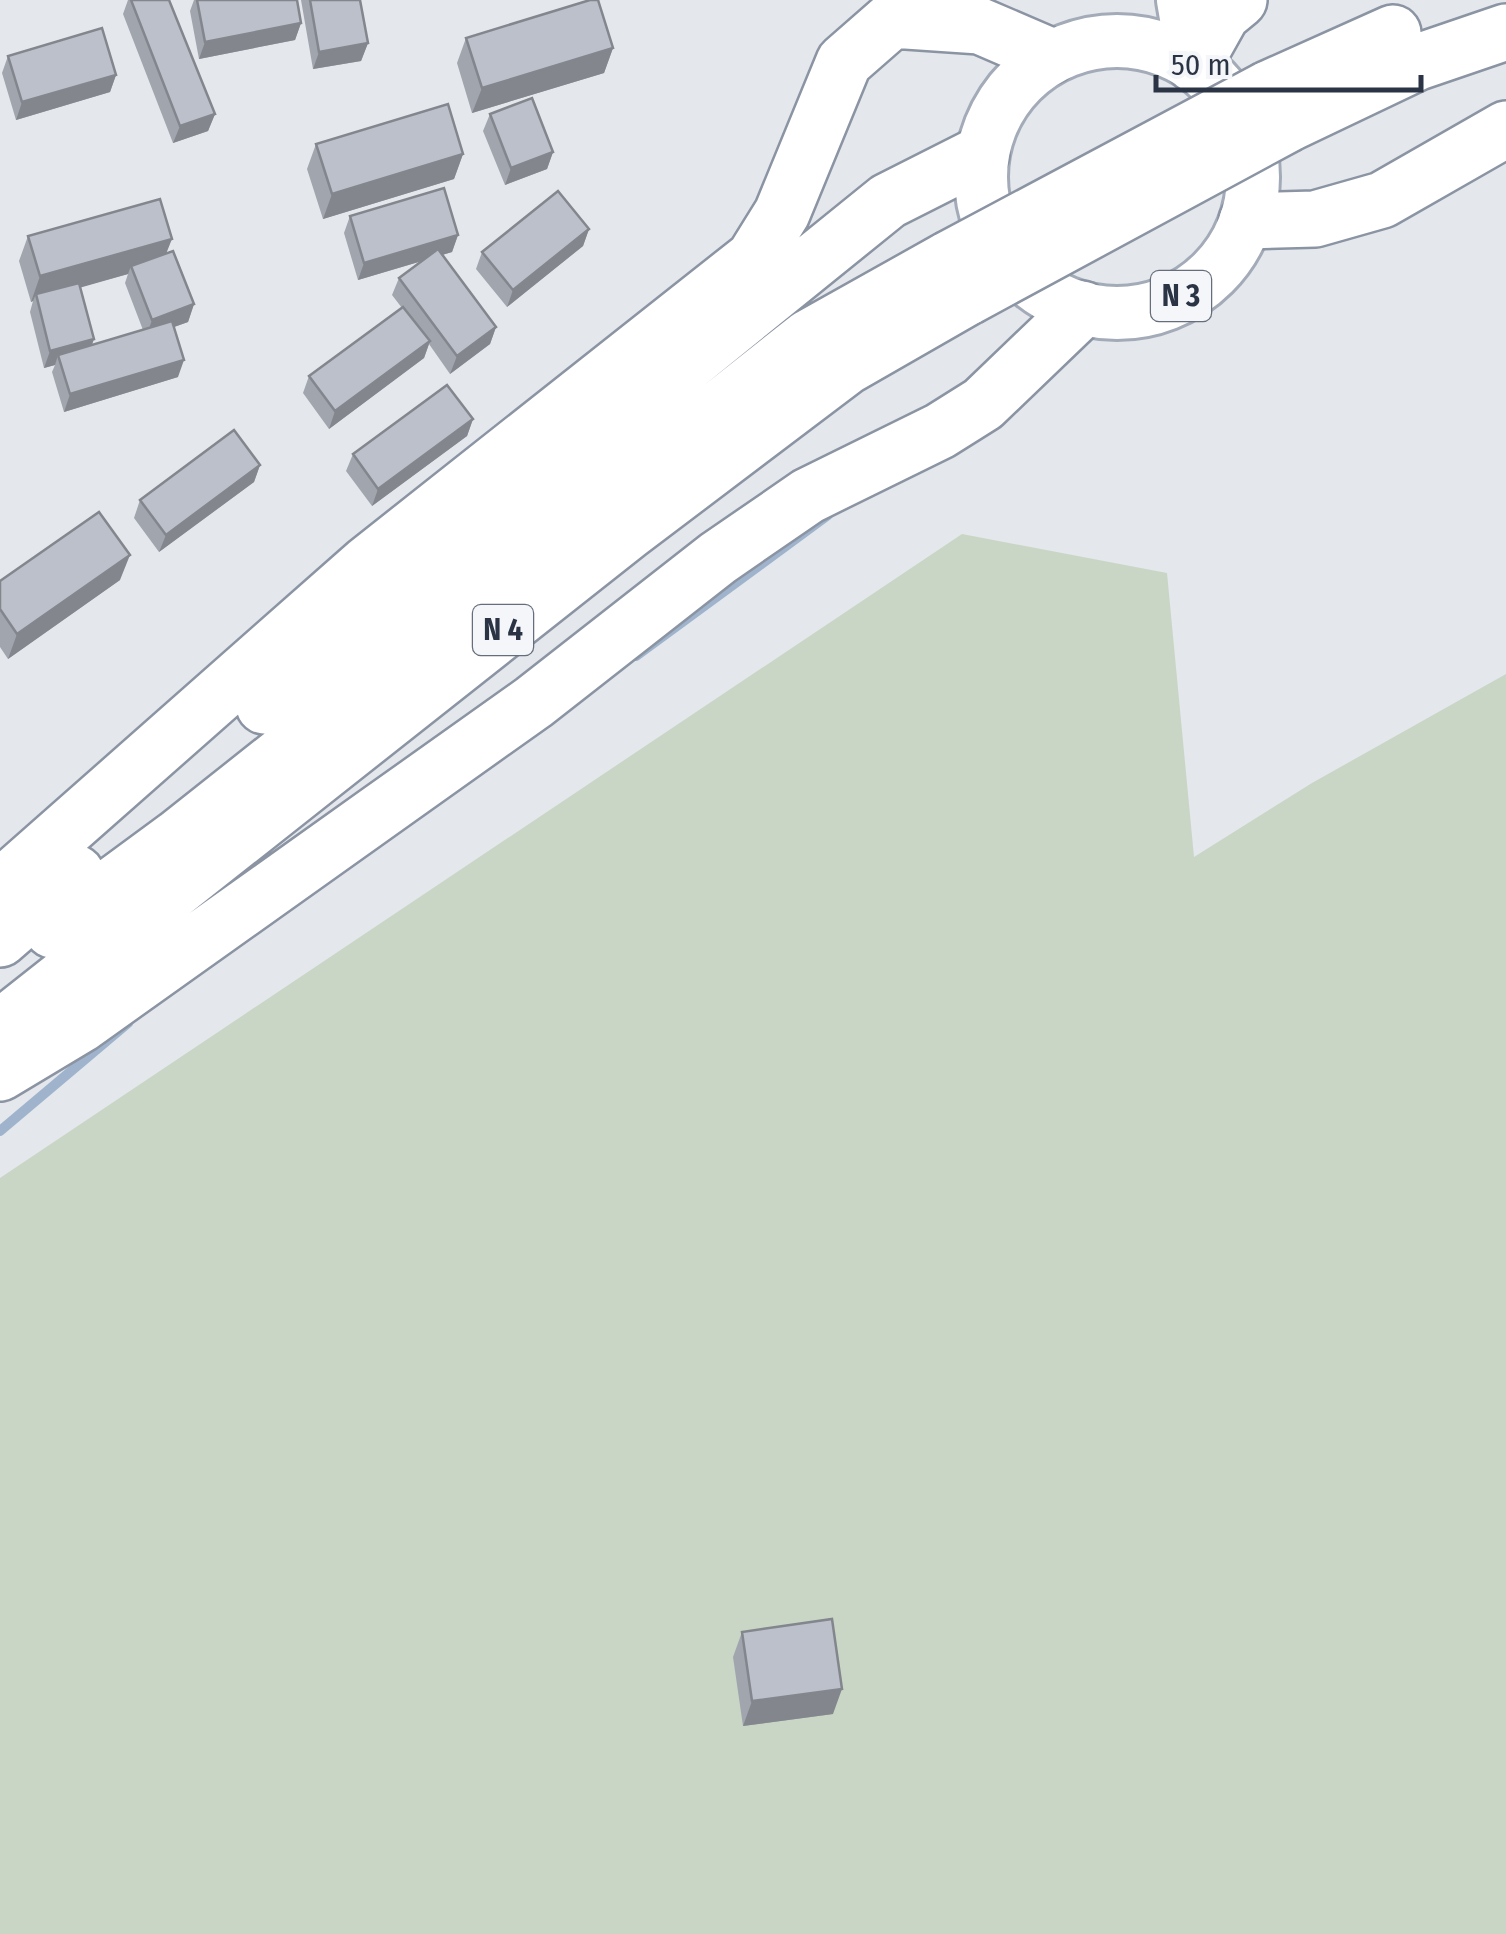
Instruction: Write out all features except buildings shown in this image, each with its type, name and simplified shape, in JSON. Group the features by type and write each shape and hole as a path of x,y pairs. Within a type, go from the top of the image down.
{"highway":[{"path":"1194,64 1222,14 1239,0"},
{"name":"N 4","path":"0,969 177,838 808,338 959,278 1278,106 1406,27 1486,0"},
{"path":"0,888 367,564 754,258 782,213 844,62 913,10 980,26 1050,56"},
{"name":"N 4","path":"1278,106 1506,32"},
{"path":"1246,222 1315,218 1382,200 1506,129"},
{"path":"0,939 303,672 888,201 981,154"},
{"name":"N 4","path":"0,1028 643,520 959,278"},
{"path":"0,1073 80,1025 439,770 718,558 808,496 940,432 983,404 1082,309"}],"main road":[{"name":"N 3","path":"1050,56 1104,41 1152,45 1194,64 1221,88 1240,117 1252,151 1254,186 1246,222 1228,257 1200,286 1163,306 1123,313 1082,309 1045,294 1014,268 991,234 980,194 981,154 995,112 1022,78 1050,56 1100,0"},
{"path":"1183,0 1194,64"}],"green space":[{"path":"962,534 1167,573 1194,857 1312,783 1506,674 1506,1934 0,1934 0,1178"}],"waterway":[{"path":"636,656 828,515"},
{"path":"0,1131 128,1023"}]}
